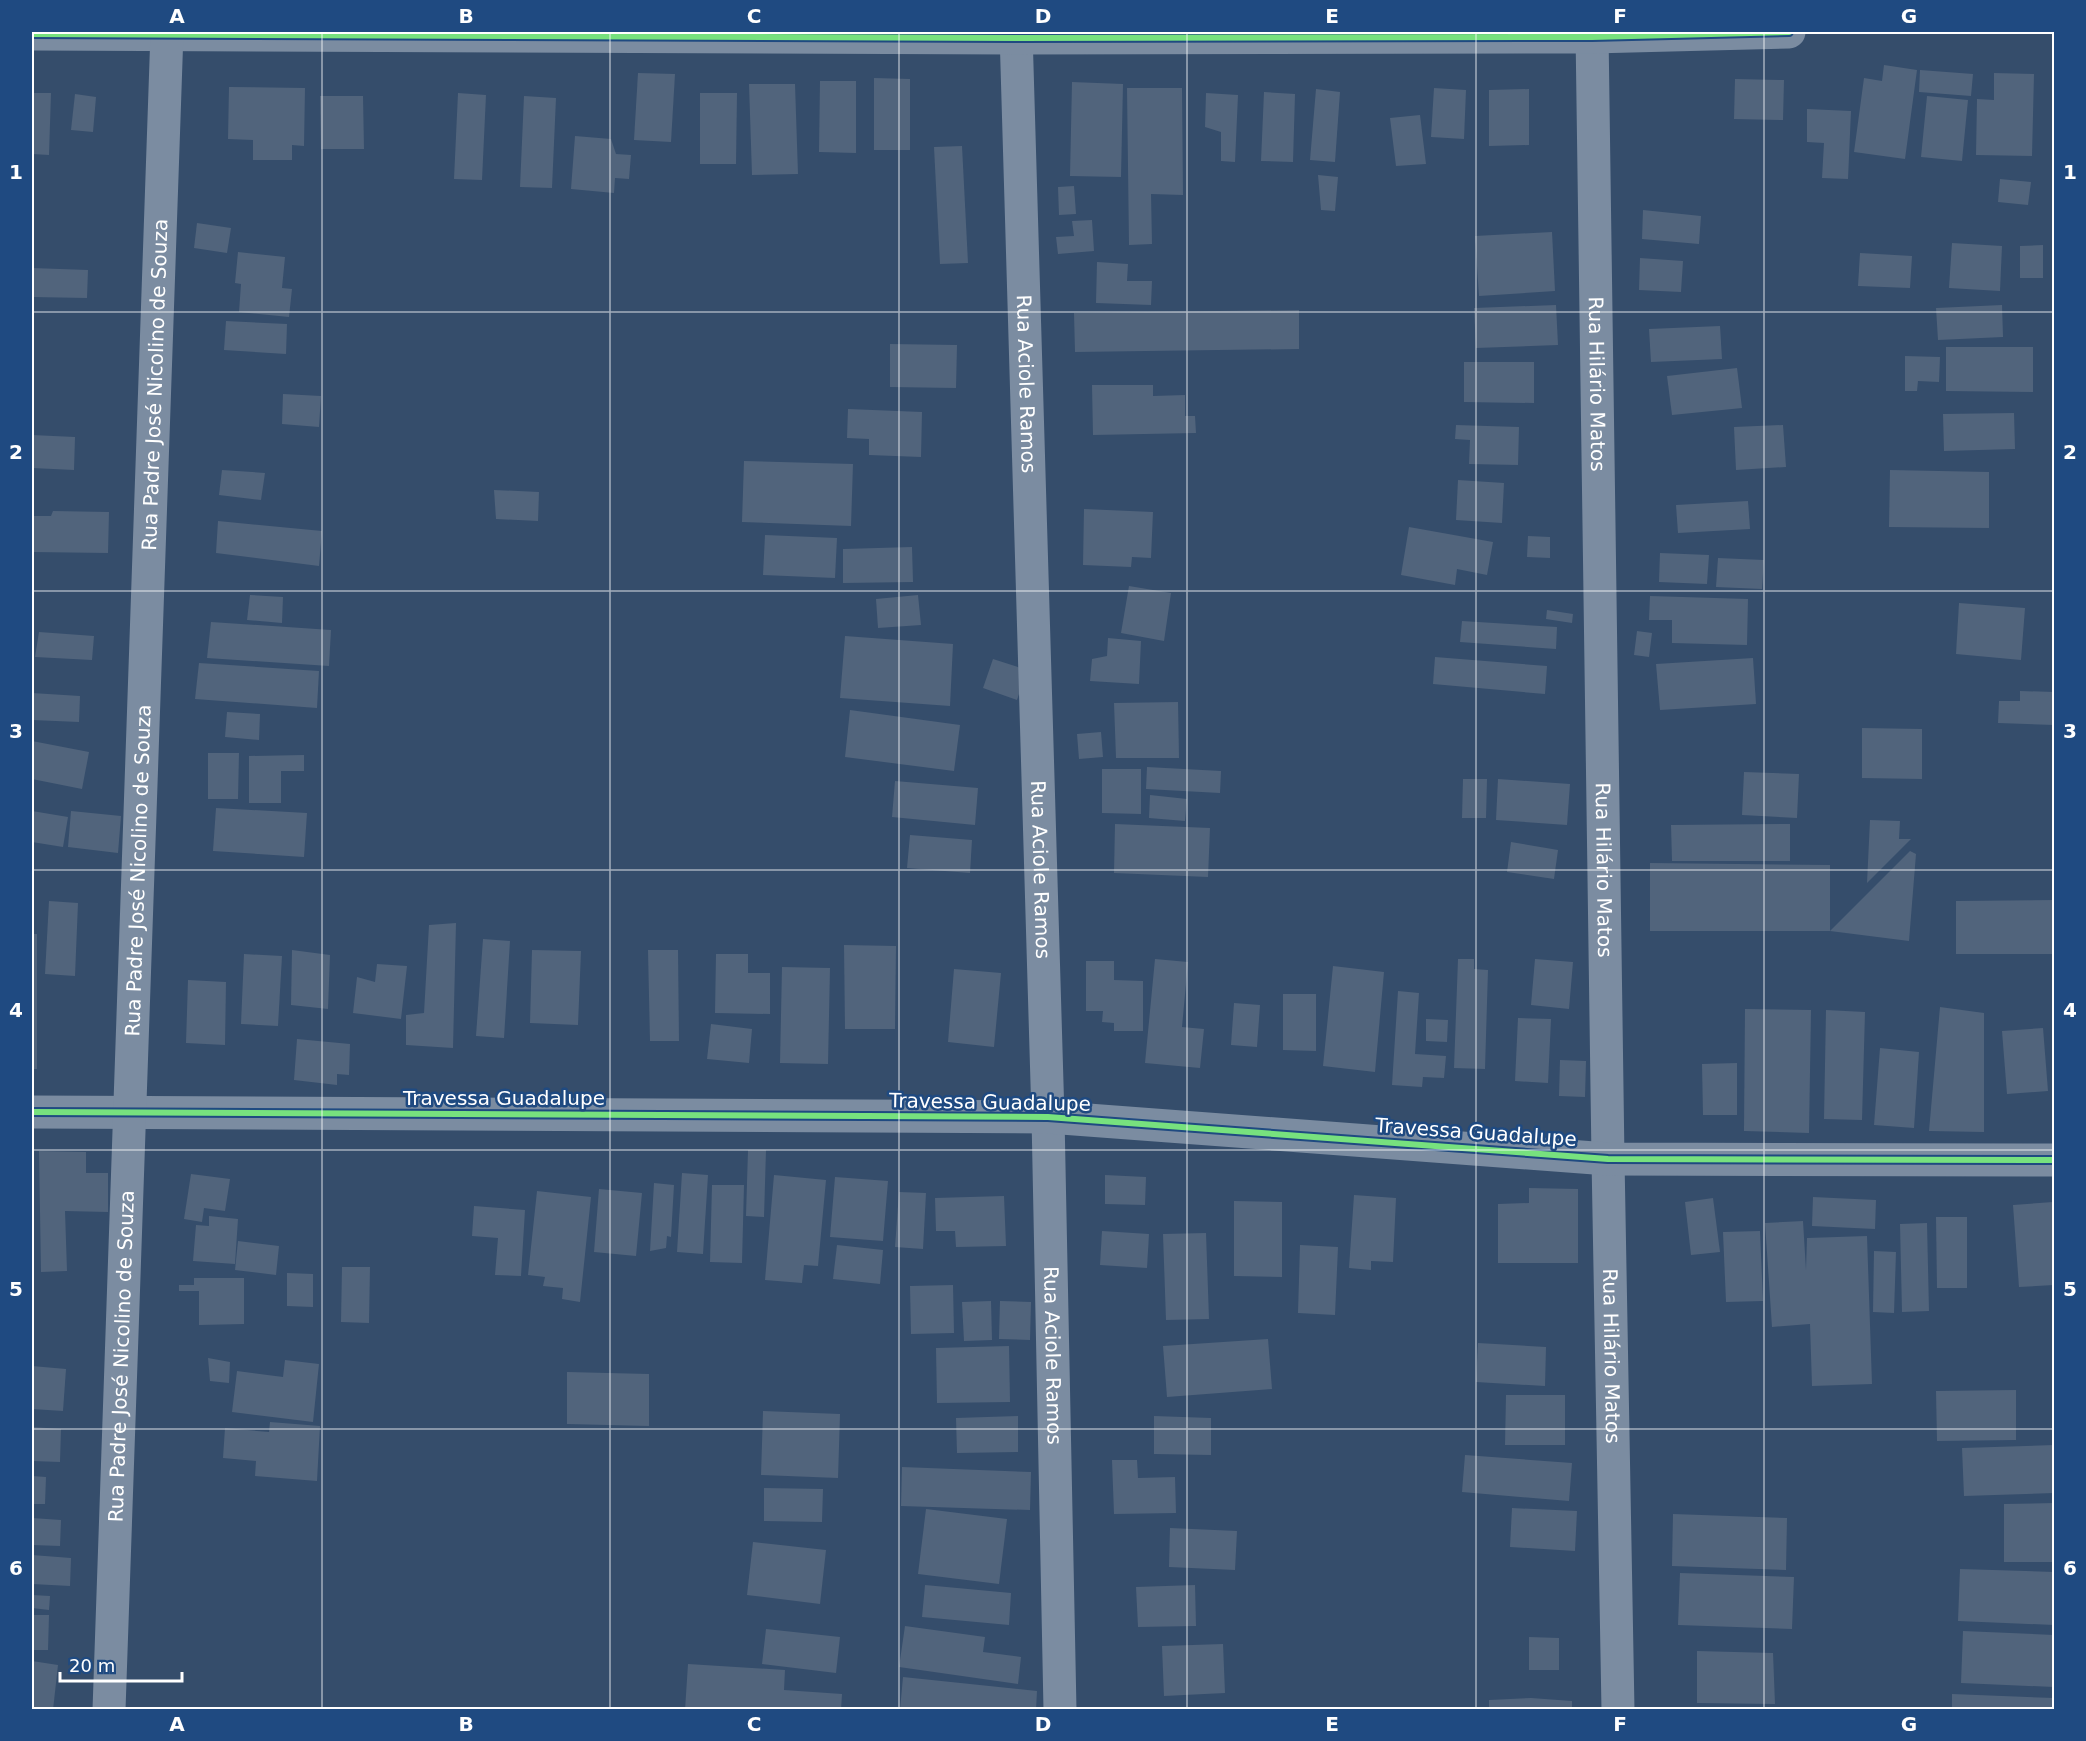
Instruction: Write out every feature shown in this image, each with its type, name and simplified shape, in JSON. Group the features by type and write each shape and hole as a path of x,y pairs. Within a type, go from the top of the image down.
{"street":[{"path":"32,34 1016,35 1789,32"},
{"name":"Rua Padre José Nicolino de Souza","path":"109,1710 167,33"},
{"name":"Rua Hilário Matos","path":"1592,34 1618,1710"},
{"name":"Rua Aciole Ramos","path":"1016,35 1048,1117 1060,1710"},
{"name":"Travessa Guadalupe","path":"32,1112 1048,1117 1608,1159 2055,1161"}],"building":[{"path":"1884,65 1917,70 1905,159 1854,152 1864,78 1882,81"},
{"path":"1920,70 1973,74 1971,96 1919,92"},
{"path":"638,73 675,74 671,142 634,140"},
{"path":"1994,73 2034,74 2032,156 1976,155 1977,99 1994,100"},
{"path":"874,78 910,79 910,150 874,150"},
{"path":"1735,79 1784,80 1783,120 1734,119"},
{"path":"820,81 856,81 856,153 819,152"},
{"path":"1072,82 1123,84 1121,177 1070,176"},
{"path":"749,84 795,84 798,174 752,175"},
{"path":"229,87 305,88 304,146 292,145 292,160 253,160 253,140 228,139"},
{"path":"1127,88 1182,88 1183,195 1151,194 1152,244 1129,245"},
{"path":"1434,88 1466,90 1464,139 1431,137"},
{"path":"1316,89 1340,92 1335,162 1310,160"},
{"path":"1529,89 1529,145 1489,146 1489,90"},
{"path":"1264,92 1295,94 1293,162 1261,161"},
{"path":"32,93 51,93 49,155 32,154"},
{"path":"458,93 486,95 482,180 454,179"},
{"path":"700,93 737,93 736,164 700,164"},
{"path":"1206,93 1238,95 1235,162 1221,161 1221,132 1205,127"},
{"path":"75,94 96,97 93,132 71,130"},
{"path":"320,96 363,96 364,149 321,149"},
{"path":"524,96 556,98 552,188 520,187"},
{"path":"1927,96 1968,100 1962,161 1921,157"},
{"path":"1807,109 1851,111 1848,179 1822,178 1824,143 1807,142"},
{"path":"1420,115 1426,164 1396,166 1390,118"},
{"path":"575,136 611,139 616,154 631,155 629,179 615,178 614,193 571,189"},
{"path":"962,146 968,263 940,264 934,147"},
{"path":"1318,175 1338,177 1335,211 1321,210"},
{"path":"2000,179 2031,182 2028,205 1998,202"},
{"path":"1074,186 1076,214 1059,215 1058,187"},
{"path":"1643,210 1701,216 1699,244 1642,239"},
{"path":"1092,220 1094,251 1058,254 1056,237 1074,236 1072,221"},
{"path":"197,223 231,228 227,253 194,248"},
{"path":"1552,232 1555,291 1479,296 1475,236"},
{"path":"1952,243 2002,246 2000,291 1949,288"},
{"path":"2043,245 2043,278 2020,278 2020,246"},
{"path":"238,252 285,257 282,288 292,289 289,317 239,312 241,284 235,283"},
{"path":"1860,253 1912,256 1910,288 1858,286"},
{"path":"1640,258 1683,261 1681,292 1639,290"},
{"path":"1097,262 1128,264 1127,281 1152,281 1151,305 1096,303"},
{"path":"32,268 88,270 87,298 32,297"},
{"path":"1556,305 1558,345 1476,348 1474,308"},
{"path":"2002,305 2003,337 1938,340 1936,308"},
{"path":"1299,310 1299,349 1075,352 1074,313"},
{"path":"226,321 287,324 286,354 224,350"},
{"path":"1720,326 1722,359 1651,362 1649,329"},
{"path":"890,344 957,345 956,388 890,387"},
{"path":"1946,347 2033,347 2033,392 1946,391"},
{"path":"1905,356 1940,357 1939,382 1918,381 1917,391 1905,391"},
{"path":"1464,362 1534,362 1534,403 1464,402"},
{"path":"1737,368 1742,408 1672,415 1667,376"},
{"path":"1092,385 1153,385 1153,396 1185,395 1185,416 1195,416 1196,433 1093,435"},
{"path":"283,394 321,396 319,427 282,424"},
{"path":"848,409 922,412 921,457 869,455 869,439 847,438"},
{"path":"2014,413 2015,449 1944,451 1943,414"},
{"path":"1456,425 1519,427 1518,465 1469,464 1470,440 1455,439"},
{"path":"1783,425 1786,467 1736,470 1734,427"},
{"path":"32,435 75,437 74,470 32,468"},
{"path":"744,461 853,464 851,526 742,522"},
{"path":"222,470 265,473 261,500 219,495"},
{"path":"1890,470 1989,472 1989,528 1889,527"},
{"path":"1458,480 1504,483 1502,523 1456,520"},
{"path":"494,490 539,492 538,521 496,519"},
{"path":"1748,501 1750,529 1678,533 1676,505"},
{"path":"1084,509 1153,512 1151,558 1132,557 1131,567 1083,565"},
{"path":"53,511 109,512 108,553 32,552 32,516 51,516"},
{"path":"218,521 322,531 319,566 216,553"},
{"path":"1409,527 1493,542 1487,575 1457,569 1455,585 1401,575"},
{"path":"765,535 837,538 835,578 763,575"},
{"path":"1528,536 1550,537 1550,558 1527,557"},
{"path":"912,547 913,582 843,583 843,549"},
{"path":"1660,553 1709,555 1707,584 1659,582"},
{"path":"1718,558 1764,560 1762,589 1716,587"},
{"path":"1129,586 1171,593 1164,641 1121,633"},
{"path":"250,595 283,597 282,623 247,620"},
{"path":"918,595 921,625 878,628 876,599"},
{"path":"1650,596 1748,599 1747,645 1672,643 1672,620 1649,620"},
{"path":"1959,603 2025,608 2021,660 1956,654"},
{"path":"1547,610 1573,614 1572,623 1546,619"},
{"path":"1462,621 1557,627 1556,649 1460,642"},
{"path":"211,622 331,630 329,666 207,658"},
{"path":"1637,631 1652,633 1649,657 1634,655"},
{"path":"39,632 94,636 92,660 35,657"},
{"path":"845,636 953,644 950,706 840,698"},
{"path":"1108,638 1141,641 1139,684 1090,681 1092,659 1107,656"},
{"path":"1435,657 1547,666 1545,694 1433,684"},
{"path":"1753,658 1756,704 1660,710 1656,664"},
{"path":"993,659 1027,670 1017,700 983,688"},
{"path":"199,663 319,671 317,708 195,699"},
{"path":"2020,691 2054,692 2054,725 1998,723 1999,701 2020,701"},
{"path":"32,693 80,696 79,722 32,720"},
{"path":"1178,702 1179,758 1116,758 1114,703"},
{"path":"850,710 960,725 954,771 845,757"},
{"path":"227,712 260,714 259,740 225,737"},
{"path":"1862,728 1922,729 1922,779 1862,778"},
{"path":"1101,732 1103,757 1079,759 1077,734"},
{"path":"32,741 89,752 82,789 32,779"},
{"path":"208,753 239,753 238,799 208,799"},
{"path":"304,755 304,771 281,771 281,803 249,803 249,756"},
{"path":"1147,767 1221,771 1220,793 1146,789"},
{"path":"1102,769 1141,769 1141,814 1102,813"},
{"path":"1744,772 1799,774 1797,818 1742,815"},
{"path":"1463,779 1487,779 1486,818 1462,818"},
{"path":"1498,779 1570,784 1567,825 1496,820"},
{"path":"895,781 978,788 975,825 892,817"},
{"path":"1150,795 1187,799 1185,821 1149,818"},
{"path":"216,808 307,813 304,857 213,851"},
{"path":"32,811 68,817 63,847 32,842"},
{"path":"71,811 121,816 118,853 68,847"},
{"path":"1870,820 1900,821 1899,839 1911,839 1867,883"},
{"path":"1115,824 1210,828 1208,877 1114,873"},
{"path":"1790,824 1790,861 1672,861 1671,825"},
{"path":"910,835 972,840 970,873 907,868"},
{"path":"1511,842 1558,850 1554,879 1507,872"},
{"path":"1910,851 1916,854 1909,941 1830,931"},
{"path":"1650,863 1830,865 1830,931 1650,931"},
{"path":"2054,900 2054,954 1956,954 1956,901"},
{"path":"49,901 78,903 75,976 45,974"},
{"path":"456,923 453,1048 406,1045 406,1015 424,1013 429,925"},
{"path":"32,934 37,934 37,1069 32,1069"},
{"path":"483,939 510,941 504,1038 476,1036"},
{"path":"844,945 896,946 895,1029 845,1029"},
{"path":"292,950 330,955 328,1009 291,1005"},
{"path":"532,950 581,951 578,1025 530,1023"},
{"path":"648,950 678,950 679,1041 650,1041"},
{"path":"244,954 282,956 278,1026 241,1024"},
{"path":"716,954 748,954 748,973 770,973 770,1014 715,1013"},
{"path":"1155,959 1188,962 1182,1027 1204,1029 1200,1068 1145,1063"},
{"path":"1458,959 1474,959 1474,969 1488,970 1485,1069 1454,1068"},
{"path":"1535,959 1573,962 1569,1009 1531,1005"},
{"path":"1086,961 1114,961 1114,980 1143,981 1143,1031 1114,1031 1114,1023 1102,1022 1103,1011 1086,1011"},
{"path":"377,964 407,966 401,1019 353,1013 357,977 375,982"},
{"path":"1333,966 1384,972 1375,1072 1323,1066"},
{"path":"782,967 830,968 828,1064 780,1063"},
{"path":"954,969 1001,973 994,1047 948,1042"},
{"path":"188,980 226,982 225,1045 186,1043"},
{"path":"1398,991 1419,993 1415,1054 1446,1056 1444,1078 1423,1077 1422,1087 1392,1085"},
{"path":"1283,994 1316,994 1316,1051 1283,1050"},
{"path":"1234,1003 1260,1005 1257,1047 1231,1045"},
{"path":"1940,1007 1984,1013 1984,1132 1929,1131"},
{"path":"1745,1009 1811,1010 1809,1133 1744,1131"},
{"path":"1826,1010 1865,1012 1862,1120 1824,1119"},
{"path":"1518,1018 1551,1019 1548,1083 1515,1081"},
{"path":"1426,1019 1448,1020 1447,1042 1426,1041"},
{"path":"711,1024 752,1029 749,1063 707,1059"},
{"path":"2043,1028 2048,1091 2007,1094 2002,1031"},
{"path":"297,1039 350,1044 349,1075 337,1074 337,1085 294,1080"},
{"path":"1880,1048 1919,1052 1914,1128 1874,1125"},
{"path":"1560,1060 1586,1061 1585,1097 1559,1096"},
{"path":"1737,1063 1737,1115 1703,1115 1702,1064"},
{"path":"748,1150 766,1150 764,1217 746,1216"},
{"path":"39,1151 86,1152 86,1173 108,1173 108,1212 65,1211 67,1271 41,1272"},
{"path":"682,1173 708,1175 703,1254 677,1252"},
{"path":"191,1174 230,1179 225,1211 204,1208 202,1222 184,1219"},
{"path":"774,1175 826,1180 818,1266 804,1265 802,1283 765,1280"},
{"path":"1105,1175 1146,1177 1145,1205 1105,1204"},
{"path":"835,1177 888,1181 883,1241 830,1237"},
{"path":"654,1183 674,1185 671,1237 667,1236 666,1248 650,1251"},
{"path":"712,1185 744,1185 742,1263 710,1262"},
{"path":"1529,1188 1578,1189 1578,1263 1498,1263 1498,1204 1529,1203"},
{"path":"599,1189 642,1193 636,1256 594,1252"},
{"path":"537,1191 591,1197 580,1302 562,1299 563,1288 543,1286 545,1277 528,1275"},
{"path":"899,1192 926,1193 923,1249 895,1247"},
{"path":"1354,1195 1396,1198 1393,1262 1371,1261 1371,1270 1349,1268"},
{"path":"1004,1196 1006,1246 956,1247 955,1231 936,1231 935,1198"},
{"path":"1813,1197 1876,1200 1875,1229 1812,1226"},
{"path":"1713,1198 1720,1252 1691,1255 1685,1202"},
{"path":"1234,1201 1282,1202 1282,1277 1234,1276"},
{"path":"2053,1202 2054,1285 2019,1287 2013,1205"},
{"path":"474,1206 525,1210 521,1276 495,1275 498,1238 472,1236"},
{"path":"209,1216 238,1219 235,1264 193,1261 196,1225 209,1226"},
{"path":"1936,1217 1967,1217 1967,1288 1937,1288"},
{"path":"1803,1221 1806,1270 1807,1238 1867,1236 1872,1384 1812,1386 1810,1324 1772,1327 1765,1223"},
{"path":"1927,1223 1929,1311 1902,1312 1900,1224"},
{"path":"1102,1231 1149,1234 1147,1268 1100,1265"},
{"path":"1760,1231 1763,1301 1726,1302 1723,1232"},
{"path":"1206,1233 1209,1319 1166,1320 1163,1234"},
{"path":"238,1241 279,1246 276,1275 235,1270"},
{"path":"837,1245 883,1250 880,1284 833,1279"},
{"path":"1300,1245 1338,1247 1335,1315 1298,1313"},
{"path":"1874,1251 1896,1252 1894,1313 1873,1312"},
{"path":"342,1267 370,1267 369,1323 341,1322"},
{"path":"287,1273 313,1274 313,1307 287,1306"},
{"path":"194,1278 244,1278 244,1324 199,1325 199,1291 179,1291 179,1285 194,1285"},
{"path":"953,1285 954,1333 911,1334 910,1286"},
{"path":"991,1301 992,1340 964,1341 962,1302"},
{"path":"1000,1301 1031,1302 1030,1340 999,1339"},
{"path":"1268,1339 1272,1389 1167,1397 1163,1346"},
{"path":"1478,1343 1546,1347 1545,1386 1476,1382"},
{"path":"1009,1346 1010,1402 937,1403 936,1348"},
{"path":"208,1358 230,1362 229,1383 210,1381"},
{"path":"285,1360 319,1364 313,1422 232,1412 237,1371 283,1377"},
{"path":"32,1366 66,1369 63,1411 32,1409"},
{"path":"567,1372 649,1374 649,1426 567,1424"},
{"path":"2016,1390 2016,1440 1937,1441 1936,1391"},
{"path":"1506,1395 1565,1395 1565,1445 1505,1445"},
{"path":"763,1411 840,1414 838,1478 761,1475"},
{"path":"1018,1416 1018,1452 957,1453 956,1418"},
{"path":"1154,1416 1211,1418 1211,1455 1154,1454"},
{"path":"270,1422 320,1426 317,1481 255,1476 256,1461 223,1458 225,1428 269,1432"},
{"path":"32,1427 61,1429 60,1462 32,1461"},
{"path":"2054,1445 2054,1493 1964,1496 1962,1448"},
{"path":"1465,1455 1572,1463 1569,1501 1462,1492"},
{"path":"1112,1460 1137,1460 1138,1478 1175,1477 1176,1513 1114,1514"},
{"path":"902,1467 1031,1472 1030,1510 901,1506"},
{"path":"32,1476 46,1477 45,1504 32,1504"},
{"path":"764,1488 823,1489 822,1522 764,1521"},
{"path":"2054,1503 2054,1562 2004,1562 2004,1504"},
{"path":"1512,1508 1577,1511 1575,1551 1510,1547"},
{"path":"926,1509 1007,1519 999,1584 918,1574"},
{"path":"1673,1514 1787,1518 1786,1570 1672,1566"},
{"path":"32,1518 61,1520 60,1546 32,1545"},
{"path":"1170,1528 1237,1531 1235,1570 1169,1567"},
{"path":"753,1542 826,1550 820,1604 747,1595"},
{"path":"32,1555 71,1558 70,1586 32,1584"},
{"path":"1960,1569 2054,1572 2054,1625 1958,1621"},
{"path":"1680,1573 1794,1577 1792,1629 1678,1625"},
{"path":"925,1585 1011,1593 1009,1625 922,1617"},
{"path":"1195,1585 1196,1626 1138,1627 1136,1587"},
{"path":"32,1595 50,1596 49,1610 32,1608"},
{"path":"32,1615 49,1615 48,1650 32,1650"},
{"path":"905,1626 985,1637 983,1652 1021,1657 1018,1684 899,1667"},
{"path":"766,1629 840,1637 836,1673 762,1664"},
{"path":"1963,1631 2054,1635 2054,1687 1961,1683"},
{"path":"1529,1637 1559,1638 1559,1670 1529,1670"},
{"path":"1223,1644 1225,1693 1164,1696 1162,1646"},
{"path":"1697,1651 1773,1653 1775,1704 1697,1703"},
{"path":"32,1661 58,1665 53,1710 32,1710"},
{"path":"688,1664 785,1670 784,1690 842,1694 841,1710 685,1710"},
{"path":"903,1677 1037,1691 1036,1710 900,1710"},
{"path":"1952,1694 2054,1698 2054,1710 1952,1710"},
{"path":"1531,1698 1572,1701 1572,1710 1489,1710 1489,1700"}],"cycle path":[{"path":"32,34 1015,38 1592,37 1789,32"},
{"path":"32,1112 1048,1117 1608,1159 2054,1160"}]}
